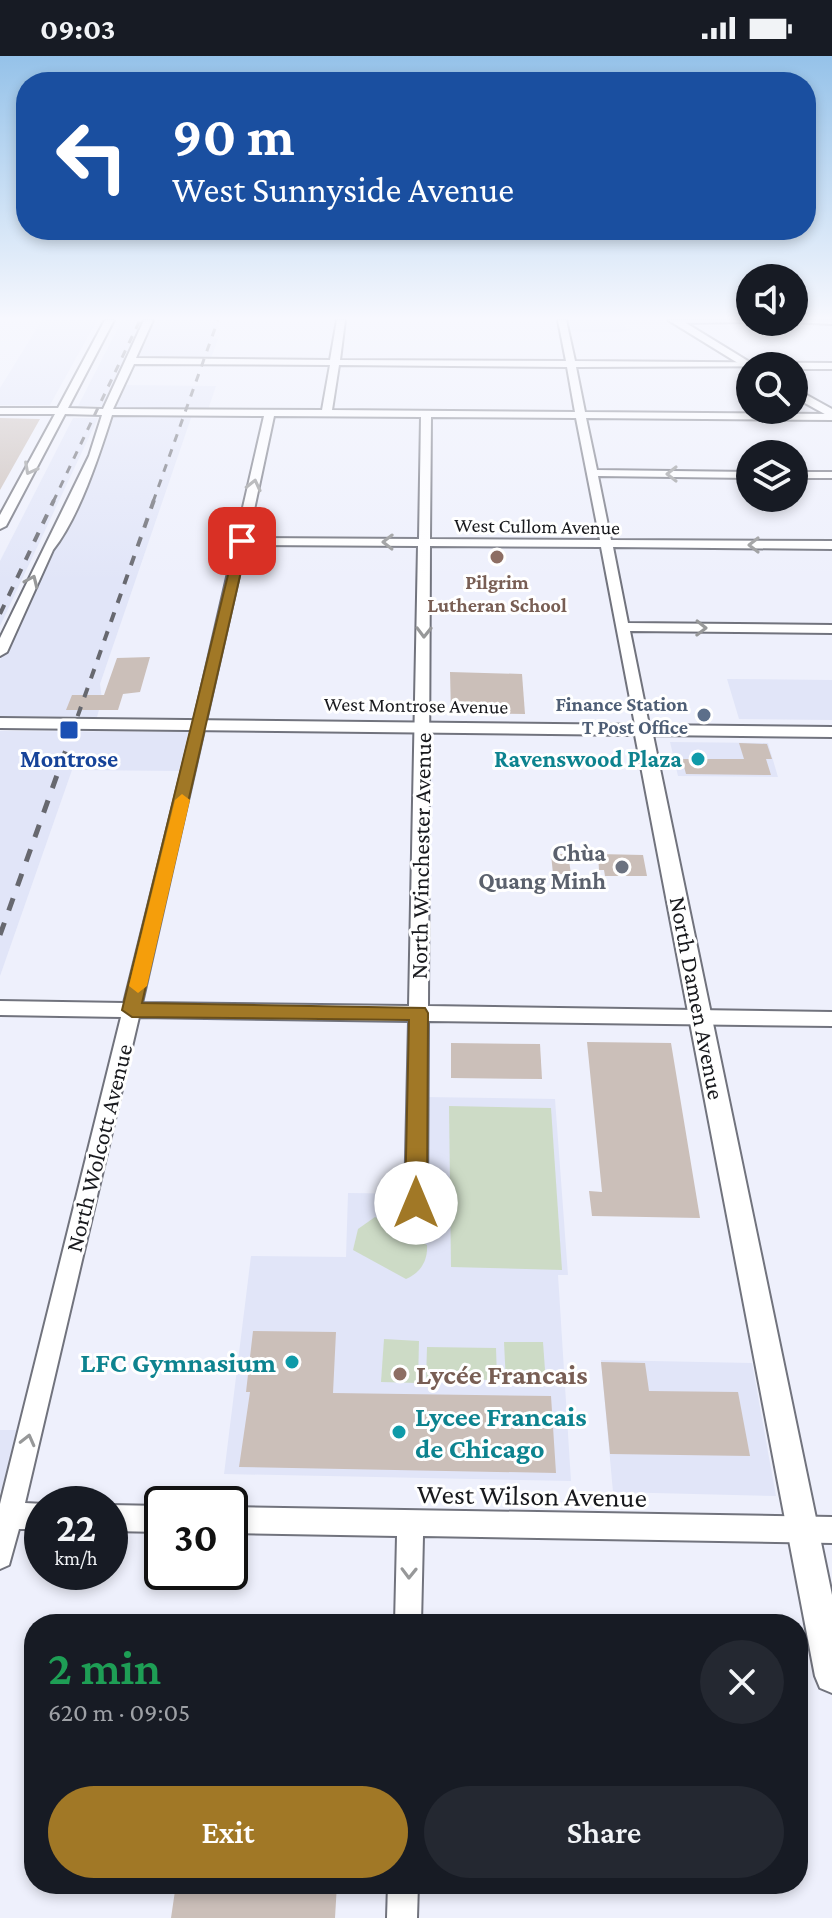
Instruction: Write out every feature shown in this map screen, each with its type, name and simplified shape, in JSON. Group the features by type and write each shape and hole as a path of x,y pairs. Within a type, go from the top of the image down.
{"main road":[{"name":"West Montrose Avenue","path":"0,723 832,732"},
{"name":"North Damen Avenue","path":"643,730 700,1017 817,1530 832,1676"}],"street":[{"path":"0,526 64,407"},
{"path":"0,652 94,456 111,407"},
{"path":"327,413 328,407"},
{"name":"North Damen Avenue","path":"578,407 643,730"},
{"path":"0,411 832,415"},
{"name":"North Wolcott Avenue","path":"0,1556 5,1516 132,1010 270,413"},
{"name":"North Winchester Avenue","path":"416,1203 426,414"},
{"path":"592,473 736,475"},
{"path":"808,475 832,475"},
{"name":"West Cullom Avenue","path":"242,541 832,545"},
{"path":"623,627 832,629"},
{"path":"0,1008 832,1019"},
{"name":"West Wilson Avenue","path":"248,1520 817,1530"},
{"path":"408,1614 410,1523"},
{"path":"402,1918 403,1894"}],"shaded area":[{"path":"115,407 209,407 208,410"},
{"path":"192,415 100,684 102,699 97,717 0,716 0,660 111,417"},
{"path":"73,418 98,418 0,626 0,561"},
{"path":"727,679 832,680 832,720 739,719"},
{"path":"0,731 189,732 179,771 72,770 0,976"},
{"name":"Ravenswood Plaza","path":"670,742 768,743 778,777 678,776"},
{"name":"Lycée Francais","path":"425,1097 555,1099 568,1275 558,1275 571,1481 224,1474 251,1256 346,1257 348,1193 423,1194"},
{"path":"601,1360 752,1363 776,1496 613,1492"},
{"path":"0,1430 24,1430 9,1491 0,1491"}],"green space":[{"path":"449,1106 551,1108 562,1270 451,1267"},
{"path":"375,1217 427,1245 419,1270 406,1279 353,1250 358,1229"},
{"path":"384,1339 419,1341 418,1383 381,1382"},
{"path":"504,1342 543,1342 546,1384 506,1383"},
{"path":"427,1347 496,1348 497,1380 426,1379"}],"building":[{"path":"0,418 40,419 0,490"},
{"path":"150,657 140,692 123,694 118,710 66,710 72,695 104,695 117,658"},
{"path":"450,672 522,674 525,714 451,713"},
{"name":"Ravenswood Plaza","path":"739,743 767,744 772,759 766,759 771,775 686,774 682,759 744,759"},
{"path":"551,854 568,854 571,874 553,874"},
{"name":"Chùa Quang Minh","path":"598,854 643,855 647,876 605,876 604,870 599,870"},
{"path":"587,1042 671,1043 700,1218 592,1216 589,1191 602,1192"},
{"path":"451,1043 540,1044 542,1079 451,1078"},
{"name":"Lycee Francais de Chicago","path":"253,1331 336,1332 333,1393 551,1396 556,1473 239,1467 250,1392 246,1392"},
{"path":"601,1362 645,1363 649,1391 738,1392 750,1456 610,1454"},
{"path":"175,1894 336,1894 335,1918 171,1918"}],"railway":[{"path":"53,502 98,407"},
{"path":"153,502 187,407"},
{"path":"0,614 54,500"},
{"path":"71,735 154,500"},
{"path":"0,935 72,733"}],"slow traffic":[{"path":"138,986 182,800"}],"place":[{"name":"Pilgrim Lutheran School","path":"497,557"},
{"name":"Finance Station T Post Office","path":"704,715"},
{"name":"Montrose","path":"69,730"},
{"name":"Ravenswood Plaza","path":"698,759"},
{"name":"Chùa Quang Minh","path":"622,867"},
{"name":"LFC Gymnasium","path":"292,1362"},
{"name":"Lycée Francais","path":"400,1374"},
{"name":"Lycee Francais de Chicago","path":"399,1432"}],"route":[{"path":"242,541 132,1010 419,1013 415,1093 416,1203"}]}
